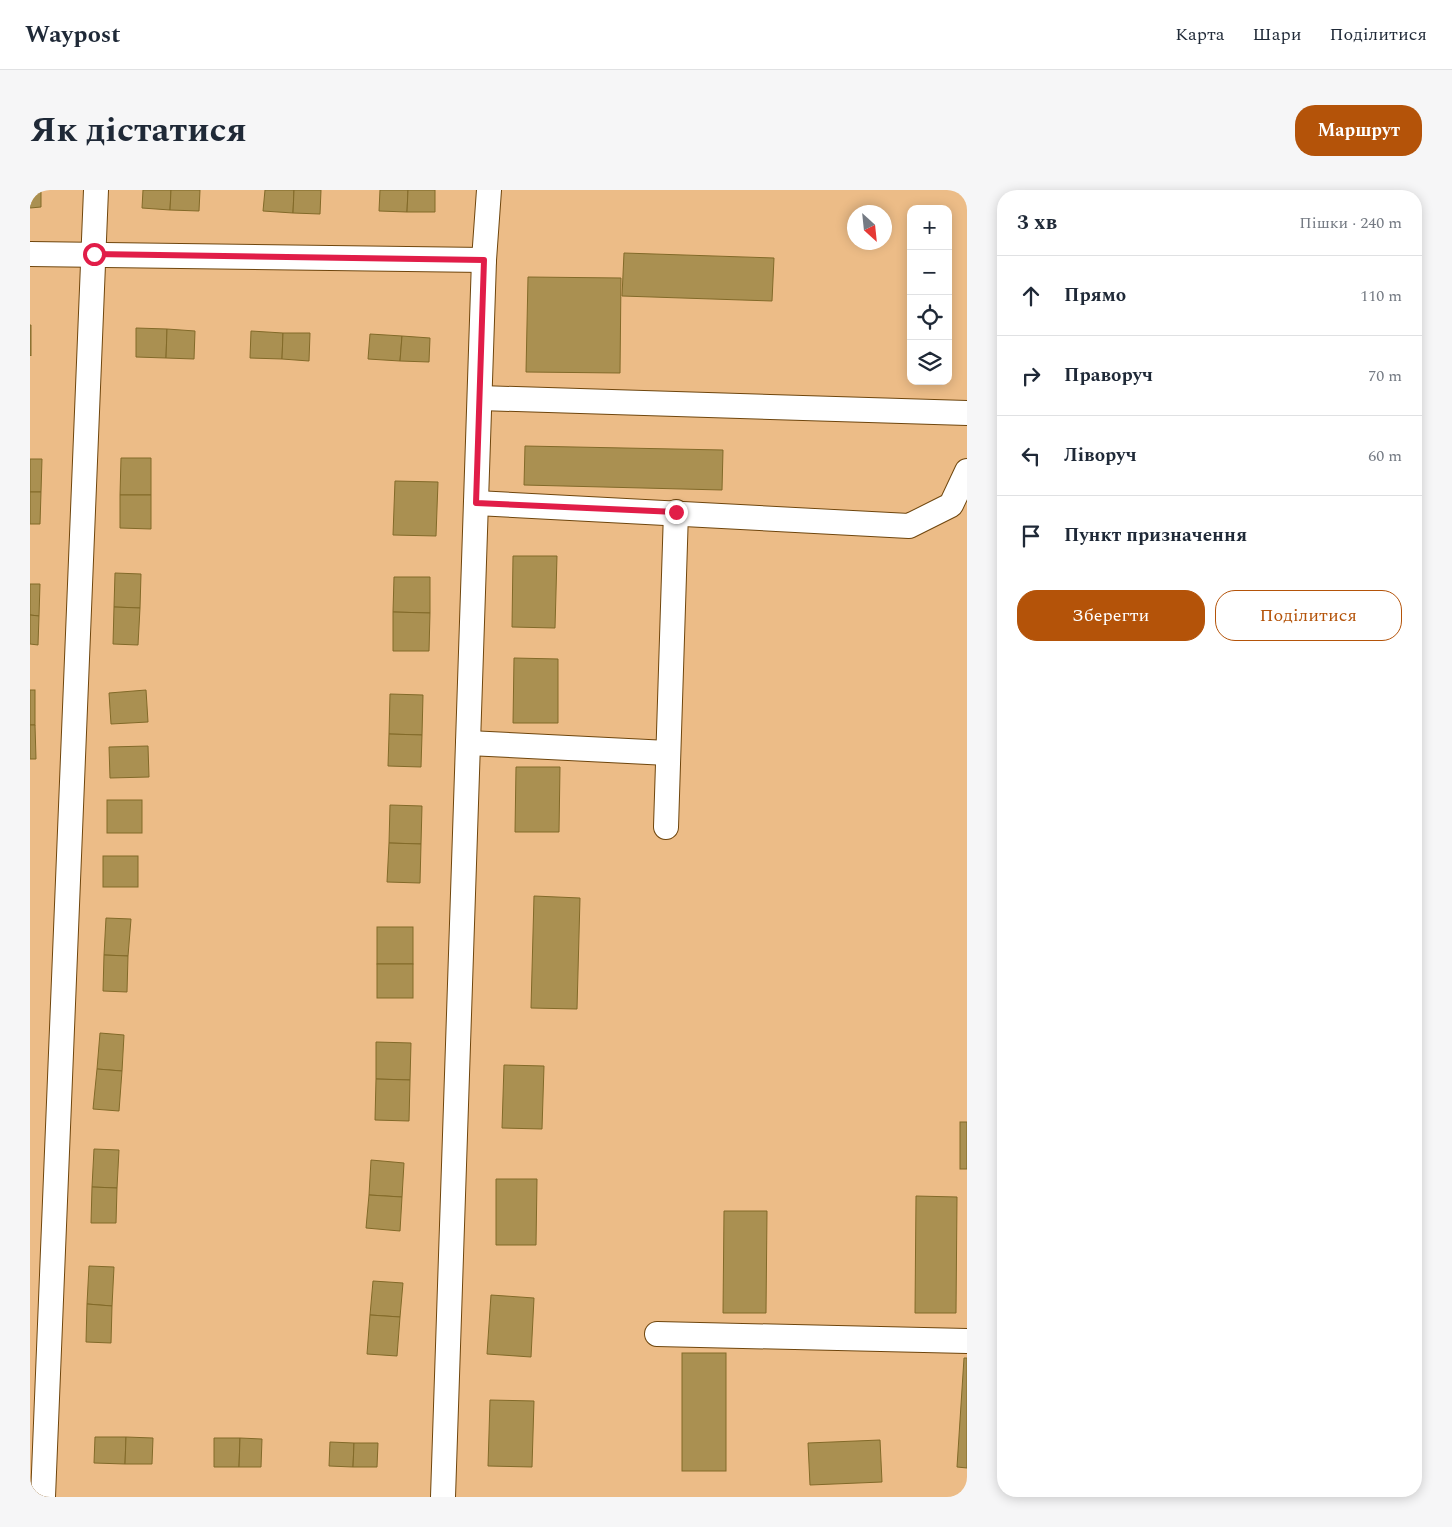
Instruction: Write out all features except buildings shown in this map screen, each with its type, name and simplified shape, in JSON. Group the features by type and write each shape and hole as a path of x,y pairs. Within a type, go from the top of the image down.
{"street":[{"path":"44,1497 96,190"},
{"path":"443,1497 484,260 489,190"},
{"path":"30,254 484,260"},
{"path":"480,398 967,413"},
{"path":"476,503 676,512 909,526 951,505 967,471"},
{"path":"666,828 676,512"},
{"path":"934,514 967,514"},
{"path":"468,743 668,753"},
{"path":"658,1334 967,1341"}],"route":[{"path":"94,254 484,260 476,503 676,512"}]}
